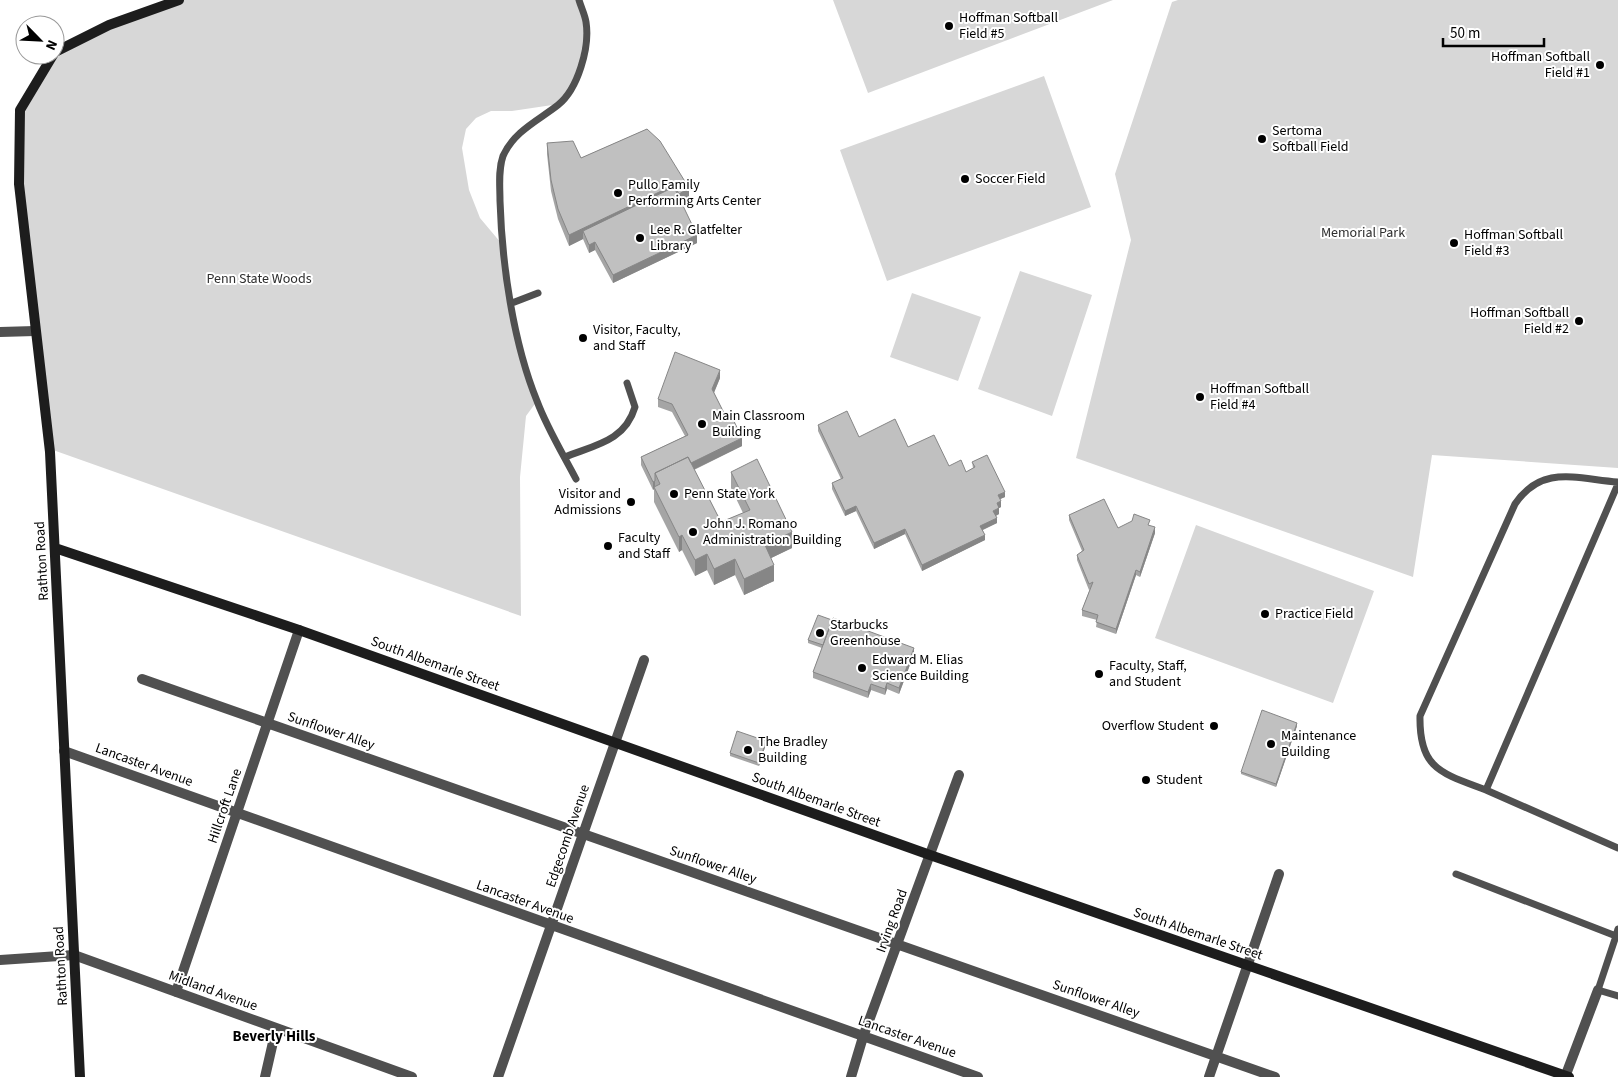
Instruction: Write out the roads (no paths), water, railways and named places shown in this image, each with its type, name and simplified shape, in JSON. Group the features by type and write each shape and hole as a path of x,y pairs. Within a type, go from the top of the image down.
{"street":[{"name":"Rathton Road","path":"65,48 109,25 180,0"},
{"name":"Rathton Road","path":"47,65 20,110 19,184 50,452 80,1077"},
{"path":"0,332 35,331"},
{"name":"South Albemarle Street","path":"55,548 299,630 930,855 1567,1077"},
{"name":"Hillcroft Lane","path":"176,992 299,630"},
{"name":"Edgecomb Avenue","path":"498,1077 644,660"},
{"name":"Sunflower Alley","path":"142,679 1275,1077"},
{"name":"Lancaster Avenue","path":"64,751 978,1077"},
{"name":"Irving Road","path":"851,1077 863,1037 959,775"},
{"path":"1209,1077 1279,874"},
{"name":"Midland Avenue","path":"0,960 74,955 412,1077"},
{"path":"1567,1077 1598,990"},
{"path":"266,1077 276,1029"}],"lane":[{"path":"576,480 537,401 516,330 501,243 499,174 503,156 514,139 532,122 559,104 573,90 585,40 586,21 579,0"},
{"path":"512,303 538,293"},
{"path":"565,457 606,441 627,427 635,407 627,384"},
{"path":"1486,790 1618,483 1555,477 1542,478 1522,493 1508,518 1420,716 1422,748 1434,766 1460,780 1618,848"},
{"path":"1456,874 1617,934 1598,990 1618,996"}],"place":[{"name":"Hoffman Softball Field #5","path":"949,26"},
{"name":"Hoffman Softball Field #1","path":"1600,65"},
{"name":"Sertoma Softball Field","path":"1262,139"},
{"name":"Soccer Field","path":"965,179"},
{"name":"Pullo Family Performing Arts Center","path":"618,193"},
{"name":"Lee R. Glatfelter Library","path":"640,238"},
{"name":"Hoffman Softball Field #3","path":"1454,243"},
{"name":"Hoffman Softball Field #2","path":"1579,321"},
{"name":"Visitor, Faculty, and Staff","path":"583,338"},
{"name":"Hoffman Softball Field #4","path":"1200,397"},
{"name":"Main Classroom Building","path":"702,424"},
{"name":"Penn State York","path":"674,494"},
{"name":"Visitor and Admissions","path":"631,502"},
{"name":"John J. Romano Administration Building","path":"693,532"},
{"name":"Faculty and Staff","path":"608,546"},
{"name":"Practice Field","path":"1265,614"},
{"name":"Starbucks Greenhouse","path":"820,633"},
{"name":"Edward M. Elias Science Building","path":"862,668"},
{"name":"Faculty, Staff, and Student","path":"1099,674"},
{"name":"Overflow Student","path":"1214,726"},
{"name":"Maintenance Building","path":"1271,744"},
{"name":"The Bradley Building","path":"748,750"},
{"name":"Student","path":"1146,780"}],"district":[{"name":"Beverly Hills","path":"274,1036"}],"park label":[{"name":"Memorial Park","path":"1363,233"},
{"name":"Penn State Woods","path":"259,279"}]}
